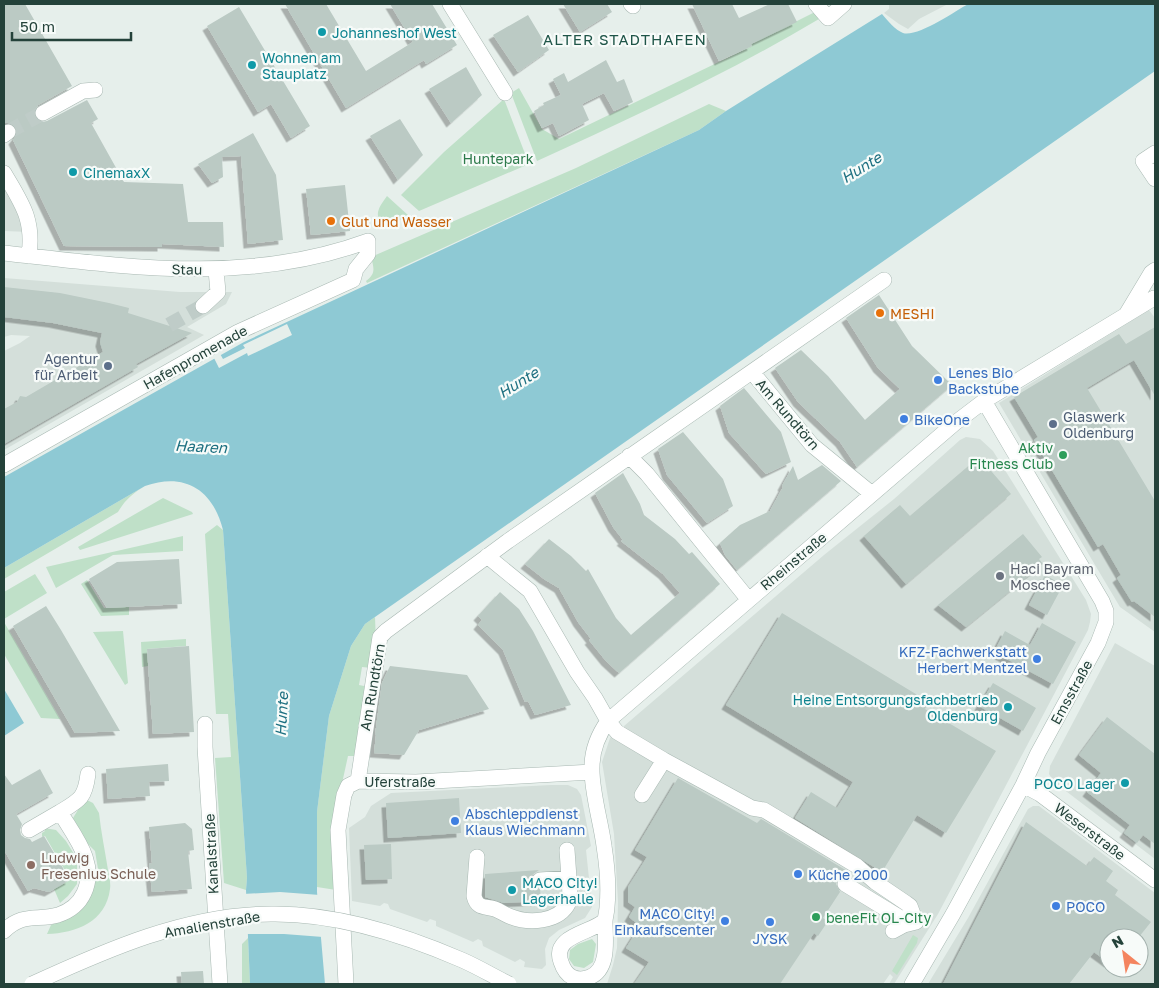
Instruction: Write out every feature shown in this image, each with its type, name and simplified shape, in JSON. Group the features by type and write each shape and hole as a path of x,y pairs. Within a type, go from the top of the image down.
{"street":[{"path":"450,4 505,93"},
{"path":"816,4 828,18 844,4"},
{"path":"43,113 83,91 95,90"},
{"path":"1155,153 1143,161 1155,179"},
{"path":"4,173 25,208 31,238 29,256"},
{"name":"Stau","path":"4,254 127,266 216,270 296,261 341,251 368,241"},
{"name":"Hafenpromenade","path":"4,465 238,332 353,280 356,269 368,254 368,241"},
{"path":"203,306 218,292 216,270"},
{"path":"1126,315 1150,273 1155,270"},
{"name":"Am Rundtörn","path":"358,780 380,637 386,631 629,456 884,280"},
{"name":"Rheinstraße","path":"605,920 607,873 592,772 596,742 608,721 955,423 984,401 1154,298"},
{"name":"Am Rundtörn","path":"752,372 812,445 872,494"},
{"name":"Emsstraße","path":"912,984 945,930 1101,638 1106,622 1106,611 1102,601 984,401"},
{"path":"629,456 647,474 748,599"},
{"path":"488,556 530,592 608,721 617,732 752,808 764,810 857,866 875,882 910,906 916,922"},
{"name":"Kanalstraße","path":"205,724 220,984"},
{"path":"642,795 664,760"},
{"name":"Uferstraße","path":"346,984 338,830 344,795 348,786 358,780 416,782 592,772"},
{"path":"29,830 78,801 86,790 88,774"},
{"name":"Weserstraße","path":"1023,784 1040,794 1155,880"},
{"path":"4,931 10,925 20,920 59,915 76,906 84,895 89,883 90,870 86,856 60,812"},
{"path":"476,857 475,902 481,907 496,909 510,917 539,921 553,917 564,909 570,900 568,850"},
{"path":"540,880 569,878"},
{"path":"845,884 899,917 916,922"},
{"name":"Amalienstraße","path":"32,984 86,959 173,929 238,916 271,914 321,918 376,929 462,960 509,984"},
{"path":"893,931 904,925 916,922"}],"shaded area":[{"path":"889,4 948,4 919,19 908,29 884,13 889,9"},
{"path":"4,173 30,232 4,231"},
{"path":"4,278 180,292 232,292 226,304 187,327 204,335 4,450 4,351 30,336 11,335 4,337"},
{"path":"1149,310 1155,318 1155,632 1120,607 999,403"},
{"path":"966,437 980,439 993,451 1086,600 1091,614 1090,622 1088,630 938,914 894,984 889,984 893,977 890,974 883,984 607,984 617,948 618,902 614,834 602,762 610,738 824,555 894,499 960,440"},
{"path":"1115,643 1155,666 1155,859 1054,782 1049,774 1050,766"},
{"path":"568,785 577,789 581,795 591,846 586,850 592,907 585,918 559,930 549,938 545,949 546,965 542,969 524,967 525,962 520,959 515,962 483,946 482,941 478,939 473,942 436,926 436,921 430,919 427,922 390,909 388,904 384,903 380,906 352,901 349,828 365,817 371,806 391,793"},
{"name":"POCO","path":"1033,806 1039,806 1155,893 1155,984 928,984 968,918 1028,809"}],"green space":[{"path":"815,12 819,19 750,58 645,111 537,161 511,93 519,88 542,129 559,139 752,46 751,44"},
{"name":"Huntepark","path":"504,99 529,164 419,211 401,195 444,152"},
{"path":"709,104 726,111 699,130 367,283 366,281 371,276 373,270 371,257 576,168"},
{"path":"387,196 409,216 388,225 379,219 378,212"},
{"path":"145,486 130,497 118,512 4,579 4,568"},
{"path":"163,498 193,514 80,550 78,547"},
{"path":"217,525 223,530 247,878 246,890 224,883 215,758 231,757 228,714 216,714 205,534"},
{"path":"183,536 183,551 113,555 56,588 46,567"},
{"path":"35,574 47,593 4,619 4,592"},
{"path":"87,580 104,608 129,607 129,615 101,616 81,584"},
{"path":"375,617 376,643 372,668 362,667 359,685 369,687 357,756 348,756 332,829 336,890 317,887 317,812 329,716 351,646 365,624"},
{"path":"4,622 60,719 41,718 4,654"},
{"path":"123,631 128,683 125,685 93,632"},
{"path":"186,639 186,646 147,649 148,666 142,667 141,642"},
{"path":"87,800 93,803 99,813 110,882 107,900 103,910 88,924 69,931 47,934 51,925 66,918 89,897 95,883 98,869 95,851 86,842 73,818 81,805"},
{"path":"44,828 56,830 66,841 77,859 77,884 60,903 54,889 70,879 45,836 42,837 42,833 45,831"},
{"path":"913,935 918,938 917,943 897,975 892,971"},
{"path":"248,938 250,984 242,984 242,944"},
{"path":"592,939 596,944 593,962 584,968 574,966 569,959 570,950 578,944"}],"water":[{"path":"968,4 1155,4 1155,71 365,624 351,646 329,716 317,812 317,892 325,984 250,984 247,878 223,530 218,516 212,504 195,488 185,483 173,481 159,482 145,486 4,568 4,477 244,342 699,130 726,111 882,14 897,30 909,33 926,28"},
{"path":"4,689 24,723 4,736"}],"pier":[{"path":"287,324 292,335 248,356 247,353 219,368 213,356 219,352 223,359 245,348 243,345"},
{"path":"280,892 320,895 323,937 246,934 243,894"}],"building":[{"name":"CinemaxX","path":"4,4 25,4 72,86 38,105 34,112 35,118 42,122 47,121 87,100 98,119 91,123 124,182 183,184 188,222 223,222 224,247 162,244 162,247 64,246 13,140 17,135 16,127 11,123 4,123"},
{"path":"285,4 326,4 366,71 413,42 390,4 432,4 457,45 426,64 424,60 346,108"},
{"path":"563,4 607,4 612,12 580,32"},
{"path":"692,4 732,4 739,18 770,4 788,4 797,22 719,61"},
{"name":"Wohnen am Stauplatz","path":"239,7 310,126 291,138 271,104 258,112 207,26"},
{"path":"528,15 549,50 518,72 493,35"},
{"path":"606,60 617,82 624,79 633,102 614,111 604,93 582,104 589,120 559,136 553,123 542,128 534,111 544,105 543,103 561,95 553,79 564,73 568,82"},
{"path":"466,67 482,95 451,123 429,89"},
{"path":"400,119 423,155 398,180 370,136"},
{"path":"253,133 276,175 283,240 248,244 241,156 222,157 223,177 212,183 198,164"},
{"path":"345,185 350,231 311,235 306,189"},
{"name":"Agentur für Arbeit","path":"4,287 60,293 109,303 129,308 128,313 192,333 136,364 138,367 4,444 4,409 17,402 20,396 26,397 103,352 100,342 102,333 53,323 4,317"},
{"path":"879,295 912,346 952,385 857,467 840,442 798,402 775,368 801,350 828,376 865,420 900,389 878,368 846,318"},
{"path":"1155,327 1155,396 1134,360 1087,388 1155,501 1155,617 1134,601 1132,602 1117,578 1121,575 1103,544 1098,547 1034,440 1038,437 1014,397 1119,334 1126,344"},
{"path":"744,388 781,432 791,462 766,474 729,433 720,406"},
{"path":"683,432 723,479 733,506 707,523 667,475 658,449"},
{"path":"979,457 1011,494 906,584 864,536 900,505 910,516"},
{"path":"822,465 841,481 737,570 725,555 720,543 740,525 770,511 793,466 798,480"},
{"path":"623,473 644,515 675,539 689,554 692,552 720,584 619,673 606,661 589,640 591,639 578,622 559,588 525,564 549,539 571,556 586,571 588,569 616,618 631,635 680,593 663,574 621,541 623,540 613,527 595,493"},
{"name":"Haci Bayram Moschee","path":"1023,534 1042,557 1039,559 1043,564 966,627 938,605"},
{"path":"179,559 182,604 107,608 89,579 117,562"},
{"path":"1045,575 1063,585 1047,615 1029,605"},
{"path":"500,592 519,609 533,631 571,705 535,715 528,701 525,702 503,650 478,625 482,620 478,616"},
{"path":"46,606 120,731 75,733 13,626"},
{"path":"782,613 929,702 925,709 996,751 946,833 917,815 882,872 795,818 811,792 837,808 853,782 726,705"},
{"name":"KFZ-Fachwerkstatt Herbert Mentzel","path":"1042,623 1076,642 1053,684 994,652 1005,631 1030,645"},
{"path":"189,646 194,732 153,734 147,649"},
{"path":"390,666 467,675 489,709 419,730 404,755 374,753 382,683"},
{"name":"Heine Entsorgungsfachbetrieb Oldenburg","path":"993,683 1036,708 1023,731 979,706"},
{"name":"POCO Lager","path":"1107,717 1155,754 1155,844 1143,835 1137,843 1124,833 1130,825 1087,792 1101,773 1079,755"},
{"path":"168,764 169,781 149,782 150,796 108,799 106,769"},
{"path":"40,769 53,793 16,814 22,824 21,835 32,842 44,836 70,880 49,892 34,888 28,891 4,850 4,774 12,785"},
{"path":"678,778 757,823 761,819 852,874 850,876 841,876 837,879 836,884 840,892 823,918 828,921 818,936 814,933 780,984 634,984 649,962 626,948 640,926 629,917 635,907 628,902 628,887 647,857 635,850"},
{"path":"459,798 461,833 388,838 386,803"},
{"name":"POCO","path":"1026,822 1087,866 1094,857 1113,871 1106,881 1118,890 1115,895 1151,922 1146,928 1099,928 1099,956 1094,952 1069,984 943,984"},
{"path":"185,823 192,829 194,850 188,851 192,889 152,892 149,864 152,863 149,827"},
{"path":"391,844 392,879 366,880 364,845"},
{"name":"MACO City! Lagerhalle","path":"539,870 532,875 531,880 533,886 540,889 541,901 504,903 485,897 485,874"},
{"path":"203,971 204,984 182,984 181,972"}],"tunnel":[{"path":"8,132 43,113"},
{"path":"169,325 203,306"}],"place":[{"name":"Johanneshof West","path":"322,32"},
{"name":"Wohnen am Stauplatz","path":"252,65"},
{"name":"CinemaxX","path":"73,172"},
{"name":"Glut und Wasser","path":"331,221"},
{"name":"MESHI","path":"880,313"},
{"name":"Agentur für Arbeit","path":"108,366"},
{"name":"Lenes Bio Backstube","path":"938,380"},
{"name":"BikeOne","path":"904,419"},
{"name":"Glaswerk Oldenburg","path":"1053,424"},
{"name":"Aktiv Fitness Club","path":"1063,455"},
{"name":"Haci Bayram Moschee","path":"1000,576"},
{"name":"KFZ-Fachwerkstatt Herbert Mentzel","path":"1037,659"},
{"name":"Heine Entsorgungsfachbetrieb Oldenburg","path":"1008,707"},
{"name":"POCO Lager","path":"1125,783"},
{"name":"Abschleppdienst Klaus Wiechmann","path":"455,821"},
{"name":"Ludwig Fresenius Schule","path":"31,865"},
{"name":"Küche 2000","path":"798,874"},
{"name":"MACO City! Lagerhalle","path":"512,890"},
{"name":"POCO","path":"1056,906"},
{"name":"beneFit OL-City","path":"816,917"},
{"name":"MACO City! Einkaufscenter","path":"725,921"},
{"name":"JYSK","path":"770,922"}],"district":[{"name":"ALTER STADTHAFEN","path":"625,39"}],"water label":[{"name":"Hunte","path":"861,167"},
{"name":"Hunte","path":"518,382"},
{"name":"Haaren","path":"201,446"},
{"name":"Hunte","path":"281,714"}]}
